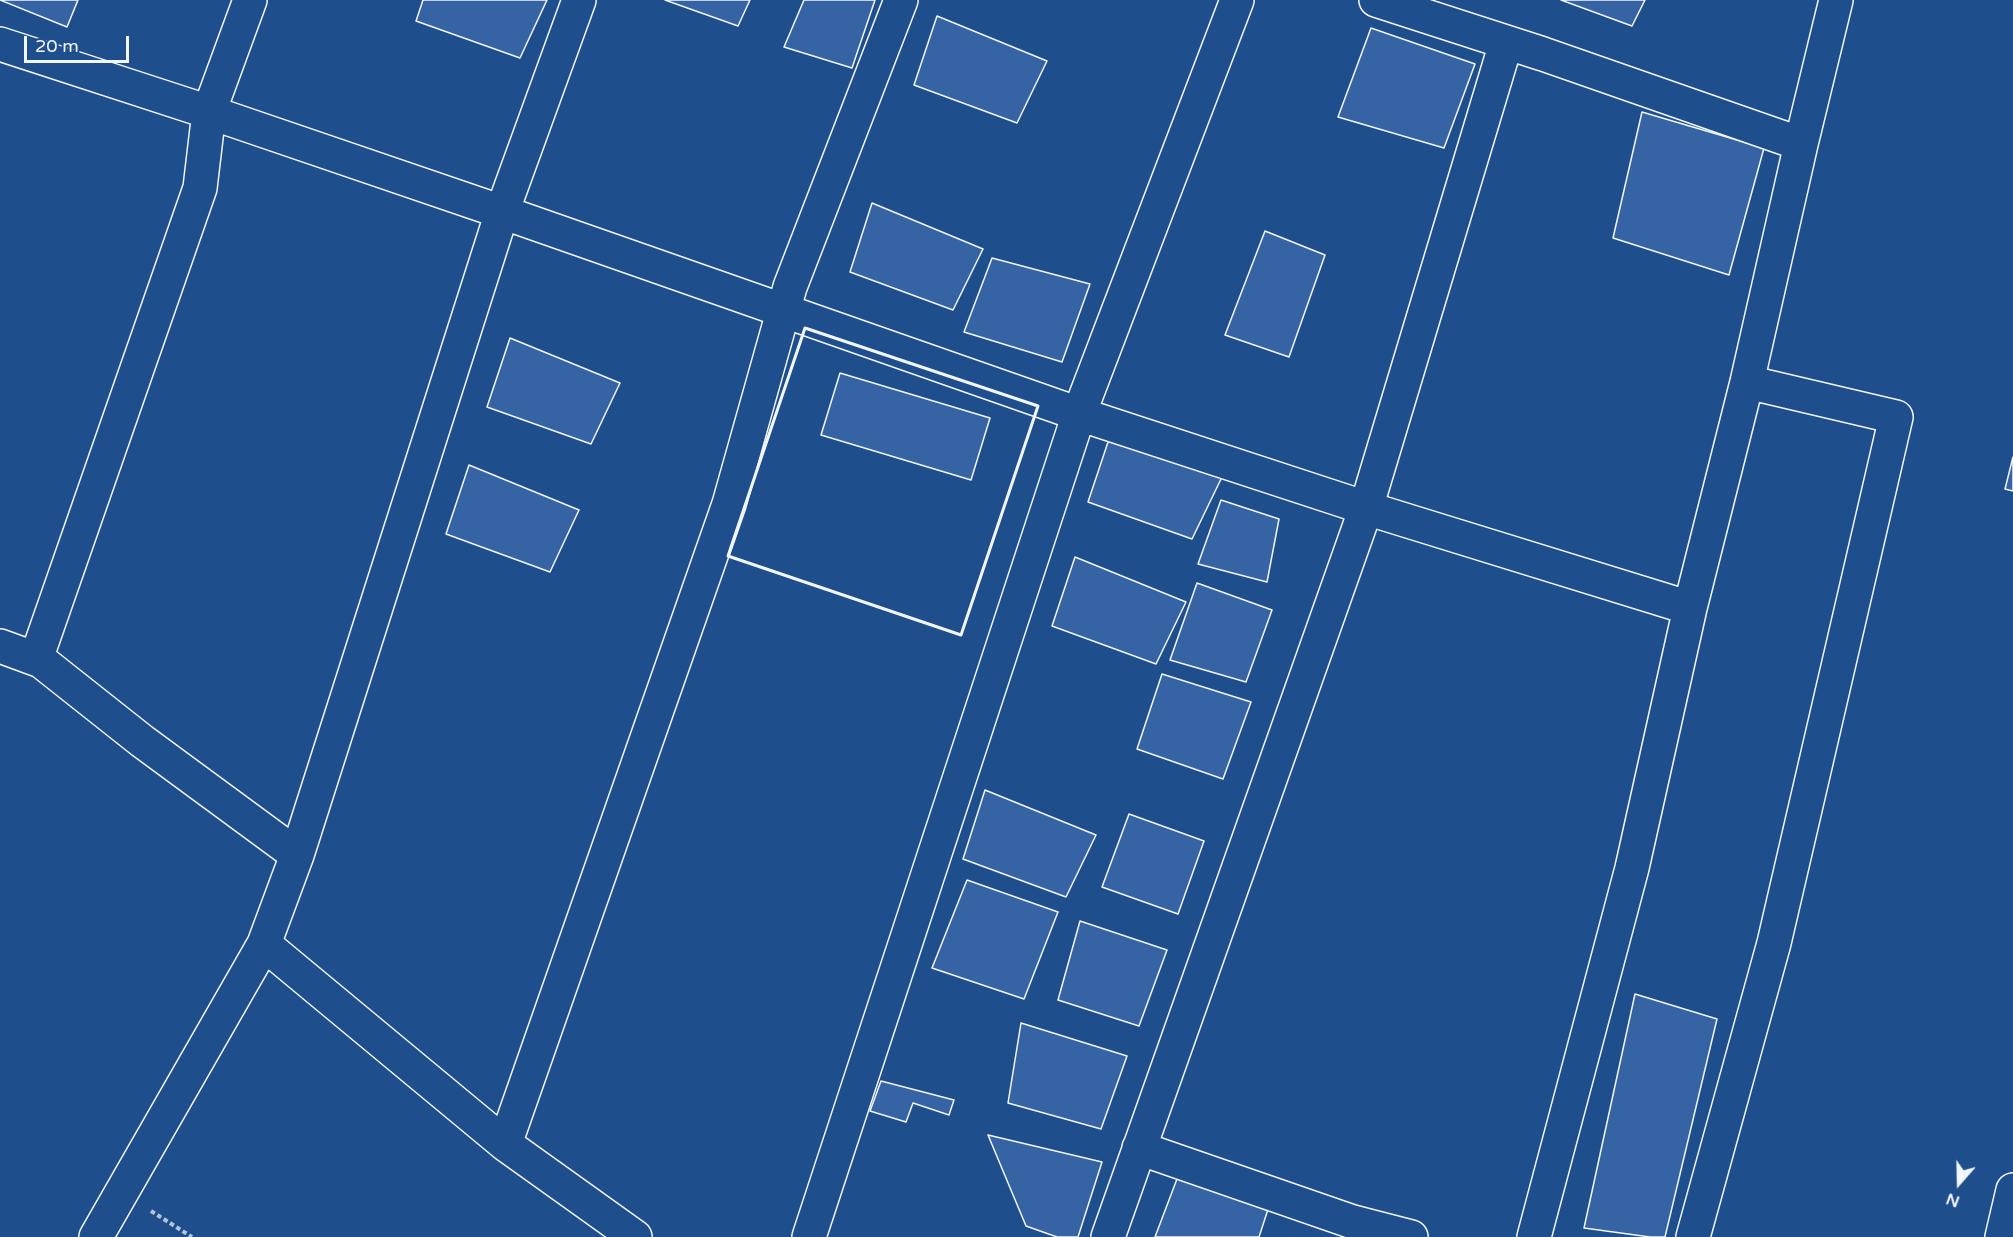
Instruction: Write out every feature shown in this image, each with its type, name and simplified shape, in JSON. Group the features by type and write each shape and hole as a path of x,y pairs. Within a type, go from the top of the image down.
{"street":[{"path":"36,659 200,188 209,112 250,0"},
{"path":"96,1237 264,944 297,855 502,212 579,0"},
{"path":"505,1144 729,504 790,287 901,0"},
{"path":"809,1237 1079,414 1237,0"},
{"path":"1377,0 1543,54 1801,144"},
{"path":"1534,1237 1632,868 1690,608 1748,382 1836,0"},
{"path":"1108,1237 1366,508 1506,43"},
{"path":"0,44 209,112 502,212 1079,414 1366,508 1690,608"},
{"path":"1693,1237 1774,943 1896,417 1748,382"},
{"path":"0,646 36,659 142,741 297,855"},
{"path":"264,944 505,1144 634,1237"},
{"path":"1139,1148 1353,1222 1411,1237"},
{"path":"2002,1237 2013,1190"}],"path":[{"path":"152,1211 192,1237"}],"building":[{"path":"0,0 78,0 67,27"},
{"path":"423,0 547,0 520,58 416,21"},
{"path":"665,0 750,0 738,26"},
{"path":"804,0 875,0 852,68 784,47"},
{"path":"1561,0 1645,0 1632,26"},
{"path":"937,16 1047,61 1017,123 914,85"},
{"path":"1371,28 1475,64 1444,148 1338,117"},
{"path":"1642,112 1764,148 1729,275 1613,238"},
{"path":"872,203 983,249 953,310 850,272"},
{"path":"1265,231 1325,255 1289,357 1225,335"},
{"path":"992,258 1090,284 1062,362 964,332"},
{"path":"510,338 620,383 591,444 487,407"},
{"path":"840,373 990,418 971,480 821,435"},
{"path":"1111,433 1222,477 1192,539 1088,502"},
{"path":"2013,457 2013,491 2005,489"},
{"path":"469,465 579,510 550,572 446,534"},
{"path":"1221,500 1279,519 1267,582 1198,564"},
{"path":"1075,557 1186,602 1156,664 1052,626"},
{"path":"1197,583 1272,610 1246,682 1170,660"},
{"path":"1162,674 1251,702 1223,779 1137,749"},
{"path":"985,790 1096,835 1066,897 963,859"},
{"path":"1129,814 1204,841 1178,914 1102,887"},
{"path":"967,880 1058,912 1024,999 932,968"},
{"path":"1080,921 1167,950 1139,1026 1058,1000"},
{"path":"1635,994 1717,1019 1665,1237 1584,1228"},
{"path":"1021,1023 1127,1056 1101,1129 1008,1103"},
{"path":"881,1081 954,1100 949,1115 913,1103 906,1122 870,1111"},
{"path":"988,1135 1102,1162 1078,1237 1057,1237 1026,1226"},
{"path":"1183,1163 1273,1194 1259,1237 1155,1237"}],"wall":[{"path":"805,328 1038,406 961,635 728,556 805,328"}]}
